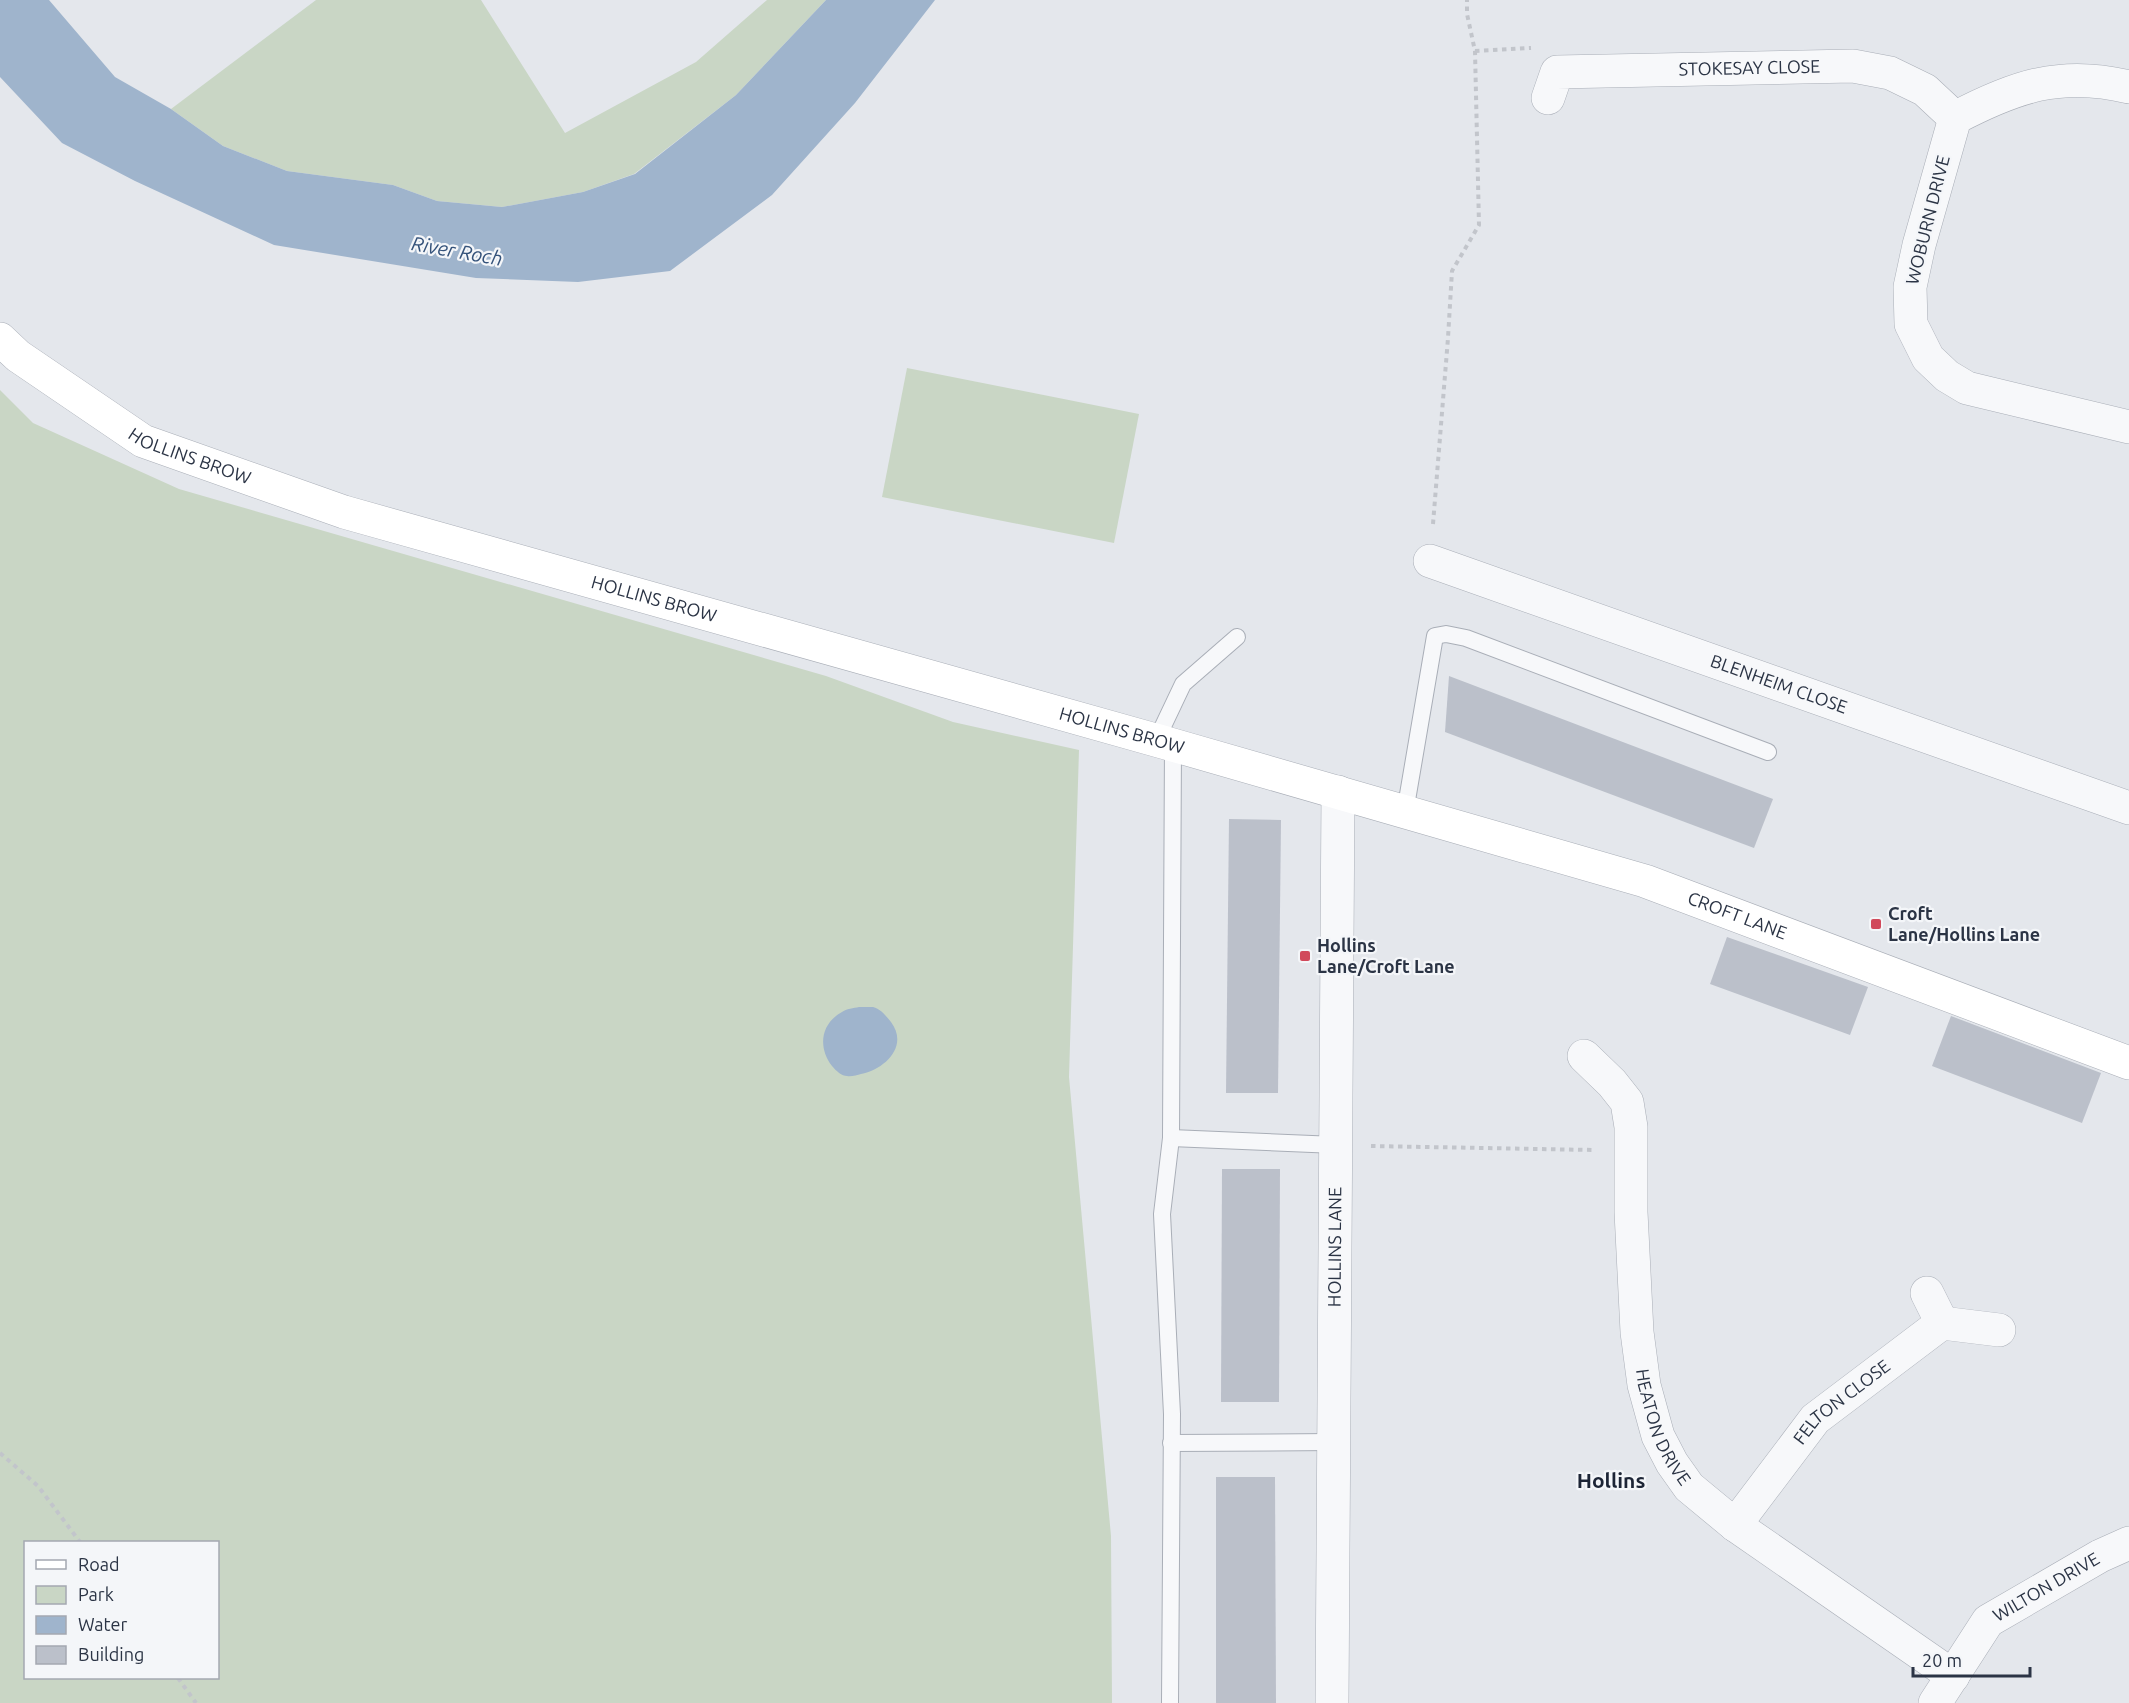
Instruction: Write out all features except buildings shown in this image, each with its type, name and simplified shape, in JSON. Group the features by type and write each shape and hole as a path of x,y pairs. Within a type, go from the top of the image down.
{"street":[{"name":"STOKESAY CLOSE","path":"1552,85 1853,66 1890,73 1925,90 1955,118"},
{"path":"1955,118 1993,98 2026,86 2061,81 2105,81 2129,87"},
{"name":"WOBURN DRIVE","path":"1955,118 1919,245 1910,287 1911,324 1928,358 1947,376 1967,388 2129,427"},
{"name":"HOLLINS BROW","path":"0,339 18,356 143,441 344,512 1338,792"},
{"name":"BLENHEIM CLOSE","path":"1430,561 2129,808"},
{"name":"CROFT LANE","path":"1338,792 1645,881 2129,1063"},
{"name":"HOLLINS LANE","path":"1332,1703 1338,792"},
{"name":"HEATON DRIVE","path":"1584,1056 1627,1102 1631,1127 1631,1212 1636,1322 1644,1385 1658,1436 1672,1463 1689,1487 1735,1525 1953,1676"},
{"path":"1927,1293 1942,1323 1999,1330"},
{"name":"FELTON CLOSE","path":"1735,1525 1815,1419 1942,1323"},
{"name":"WILTON DRIVE","path":"1935,1703 1988,1621 2100,1556 2129,1543"}],"lane":[{"path":"1405,812 1435,636 1446,634 1466,638 1768,752"},
{"path":"1170,1703 1171,1443 1162,1214 1171,1138 1164,743 1183,684 1237,638"},
{"path":"1171,1138 1336,1145"},
{"path":"1171,1443 1334,1442"}],"path":[{"path":"1430,561 1452,271 1479,225 1475,51 1467,14 1467,0"},
{"path":"1475,51 1531,48 1552,85"},
{"path":"1336,1145 1631,1151"},
{"path":"0,1453 38,1486 79,1541"},
{"path":"179,1679 196,1703"}],"green space":[{"path":"316,0 481,0 565,133 696,62 767,0 826,0 736,95 634,174 583,192 502,207 437,201 393,185 287,171 223,146 171,109"},
{"path":"907,368 1139,414 1114,543 882,497"},
{"path":"0,390 33,423 179,489 826,676 953,722 1079,750 1069,1077 1111,1536 1112,1703 0,1703"}],"water":[{"name":"River Roch","path":"0,0 49,0 115,77 171,109 223,146 287,171 393,185 437,201 502,207 583,192 635,174 736,95 826,0 935,0 855,103 772,195 670,271 578,282 476,278 274,245 135,181 62,143 0,77"},
{"path":"873,1007 885,1015 896,1031 896,1048 886,1062 878,1067 858,1075 845,1076 835,1070 828,1059 823,1044 825,1030 835,1017 846,1010"}],"place":[{"name":"Croft Lane/Hollins Lane","path":"1876,924"},
{"name":"Hollins Lane/Croft Lane","path":"1305,956"}],"district":[{"name":"Hollins","path":"1611,1481"}]}
